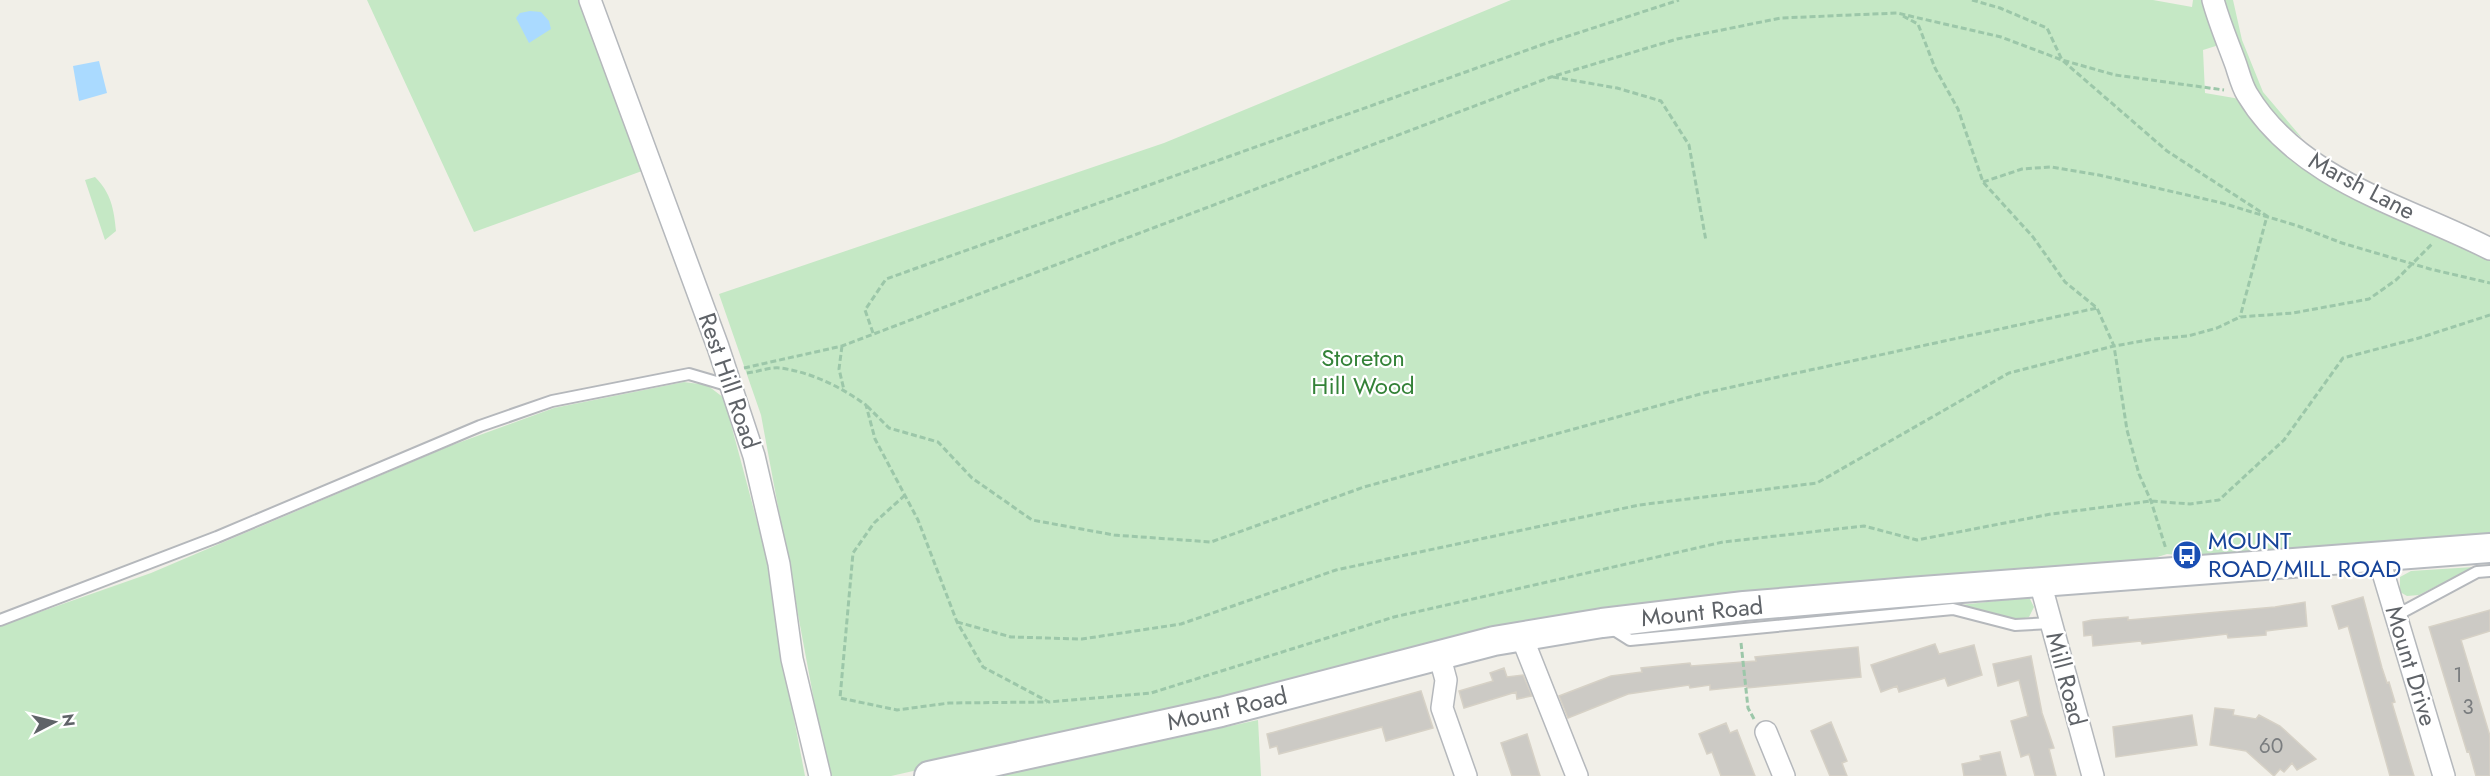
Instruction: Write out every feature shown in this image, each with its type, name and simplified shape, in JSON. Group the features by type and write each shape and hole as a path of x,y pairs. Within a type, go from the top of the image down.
{"main road":[{"name":"Mount Road","path":"929,776 1221,711 1521,635 1602,622 1744,606 2490,548"}],"street":[{"name":"Rest Hill Road","path":"590,0 732,387 754,456 779,564 792,659 820,776"},
{"name":"Marsh Lane","path":"2213,0 2247,93 2275,130 2303,156 2333,175 2490,249"},
{"name":"Mount Drive","path":"2378,556 2444,776"},
{"name":"Mill Road","path":"2040,582 2093,776"},
{"path":"1521,635 1577,776"},
{"path":"1439,654 1446,681 1442,708 1466,776"},
{"path":"1766,732 1784,776"}],"lane":[{"path":"0,620 217,537 480,426 552,401 689,374 732,387"},
{"path":"2395,616 2477,572 2490,571"},
{"path":"1602,622 1630,640 1953,609 2015,625 2051,624"}],"path":[{"path":"873,333 865,310 886,279 1533,48 1679,0"},
{"path":"1972,0 2000,8 2048,28 2062,60 2167,151 2267,216"},
{"path":"732,387 744,368 842,346 1551,77 1677,39 1781,18 1897,13 2001,37 2062,60 2115,75 2247,93"},
{"path":"1897,13 1918,24 1935,68 1958,109 1983,182 2033,237 2066,282 2097,308 2114,346 2127,430 2139,474 2151,501 2167,554 2167,572"},
{"path":"1551,77 1617,88 1661,101 1689,145 1706,241"},
{"path":"1983,182 2022,169 2051,167 2099,175 2222,203 2343,243 2414,262 2430,269 2490,283"},
{"path":"2240,317 2267,216"},
{"path":"957,622 1011,637 1082,639 1181,624 1336,570 1639,505 1817,483 2009,373 2114,346 2188,336 2217,328 2240,317 2293,313 2369,299 2396,279 2433,243 2441,226"},
{"path":"732,387 746,373 777,368 806,374 844,390 866,405 889,428 938,442 972,478 1032,520 1114,535 1210,542 1364,487 1704,393 2097,308"},
{"path":"905,495 874,523 853,553 840,698 897,710 949,703 1048,702 1150,693 1394,616 1723,542 1864,526 1917,540 2051,514 2151,501 2190,504 2219,500 2284,440 2343,358 2420,338 2490,315"},
{"path":"842,346 838,369 844,390"},
{"path":"866,405 875,439 918,520 957,622 982,667 1048,702"},
{"path":"1740,630 1748,708 1754,720 1766,732"}],"green space":[{"path":"367,0 580,0 642,171 474,232"},
{"name":"Storeton Hill Wood","path":"1511,0 2153,0 2192,7 2193,0 2203,0 2219,45 2203,50 2205,93 2240,99 2268,138 2288,155 2367,204 2490,259 2490,537 2201,557 2167,554 2145,561 1554,619 1189,709 891,776 828,776 761,415 719,294 1164,143"},
{"path":"2222,0 2233,0 2242,40 2263,92 2302,138 2269,108 2258,93 2235,42"},
{"path":"95,177 108,195 114,216 116,231 105,240 85,180"},
{"path":"684,382 707,385 724,398 766,555 805,776 0,776 0,626 151,573 447,447 554,408"},
{"path":"2474,567 2419,595 2407,596 2400,592 2400,577 2411,571"},
{"path":"2029,597 2034,607 2029,617 2015,620 1961,605"},
{"path":"1258,720 1261,776 998,776"}],"water":[{"path":"541,12 549,21 551,29 529,43 516,18 520,13"},
{"path":"99,61 107,93 79,101 73,66"}],"building":[{"path":"2363,597 2382,668 2395,702 2392,703 2414,776 2390,776 2348,626 2339,629 2332,606"},
{"path":"2305,602 2307,626 2266,631 2266,635 2228,638 2227,634 2142,644 2141,641 2093,646 2092,635 2084,636 2083,622 2092,620 2128,617 2128,620 2275,607"},
{"path":"2490,610 2490,631 2461,640 2490,736 2490,776 2476,776 2429,627"},
{"path":"1935,644 1939,654 1974,645 1982,675 1948,686 1945,678 1899,692 1897,686 1881,692 1871,665"},
{"path":"1858,647 1861,677 1710,690 1710,685 1690,688 1689,685 1628,694 1568,718 1559,696 1611,676 1642,672 1641,668 1690,663 1691,666 1756,661 1755,657"},
{"path":"2031,656 2042,713 2054,748 2049,749 2056,776 2035,776 2029,754 2021,757 2011,721 2028,716 2019,680 1998,686 1993,664"},
{"path":"1504,668 1507,677 1523,675 1532,696 1517,699 1516,692 1464,708 1459,691 1493,681 1490,673"},
{"path":"1421,691 1433,728 1386,741 1382,727 1279,754 1277,746 1270,748 1267,734"},
{"path":"2215,708 2234,710 2233,715 2256,719 2259,715 2280,726 2316,759 2297,770 2292,763 2284,772 2280,769 2274,776 2246,751 2210,745"},
{"path":"2192,715 2197,745 2116,757 2113,727"},
{"path":"1831,722 1847,761 1842,763 1847,776 1830,776 1811,731"},
{"path":"1726,723 1730,733 1737,730 1755,776 1721,776 1712,752 1707,754 1699,734"},
{"path":"1527,734 1540,776 1512,776 1501,743"},
{"path":"2000,752 2006,776 1964,776 1962,764 1981,760 1980,756"}],"place":[{"name":"MOUNT ROAD/MILL ROAD","path":"2187,555"}]}
